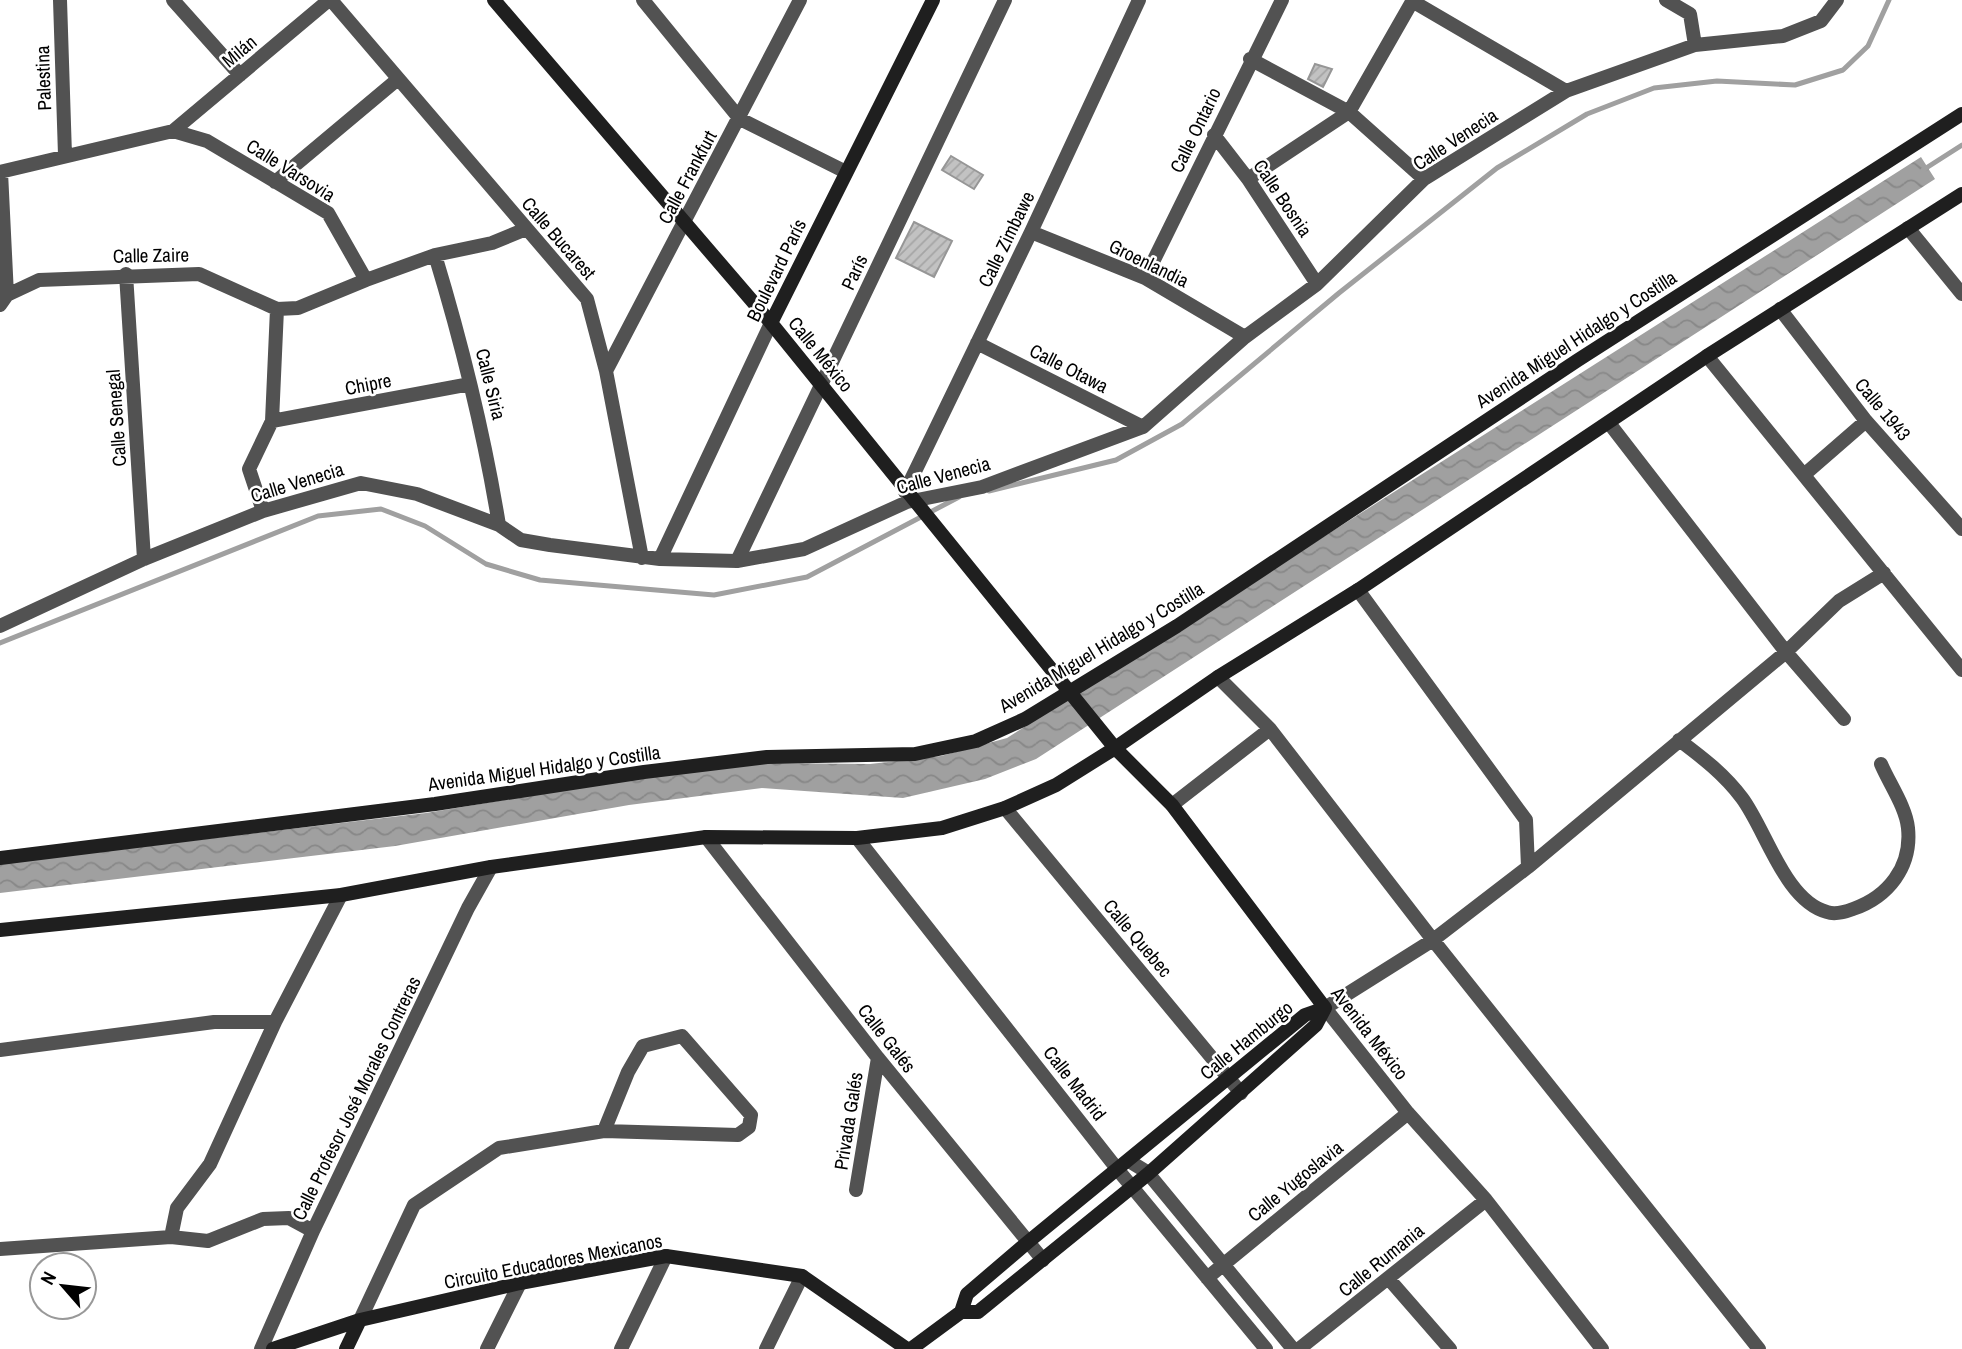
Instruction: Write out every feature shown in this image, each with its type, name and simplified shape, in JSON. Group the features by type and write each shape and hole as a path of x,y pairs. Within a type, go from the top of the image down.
{"main road":[{"name":"Calle México","path":"494,0 771,323 911,500 1112,744"},
{"name":"Boulevard París","path":"771,323 933,0"},
{"name":"Avenida Miguel Hidalgo y Costilla","path":"0,858 435,804 644,772 767,757 915,754 976,741 1025,719 1177,626 1578,360 1962,114"},
{"path":"0,930 341,895 491,867 706,836 858,838 942,828 1005,808 1056,785 1112,744 1358,590 1707,356 1962,194"},
{"name":"Avenida México","path":"1112,744 1172,805 1325,1008"},
{"name":"Calle Hamburgo","path":"961,1312 967,1294 1028,1242 1305,1015 1325,1008"},
{"name":"Calle Hamburgo","path":"909,1349 961,1312 978,1312 1132,1188 1316,1025 1325,1008"},
{"name":"Circuito Educadores Mexicanos","path":"273,1349 360,1320 520,1283 666,1256 802,1276 909,1349"},
{"path":"346,1349 360,1320"}],"street":[{"name":"Palestina","path":"60,0 65,155"},
{"path":"173,0 240,75"},
{"name":"Milán","path":"173,131 330,0"},
{"name":"Calle Bucarest","path":"330,0 587,299 606,371 642,558"},
{"path":"643,0 740,119 846,172"},
{"name":"Calle Frankfurt","path":"606,371 800,0"},
{"name":"París","path":"737,561 1005,0"},
{"name":"Calle Zimbawe","path":"911,500 977,343 1139,0"},
{"name":"Calle Ontario","path":"1145,278 1250,60 1282,0"},
{"path":"1666,0 1689,7 1695,45"},
{"name":"Calle Venecia","path":"0,626 144,559 262,511 361,483 417,494 499,525 521,540 660,559 737,561 804,549 911,500 982,487 1143,427 1245,337 1317,284 1424,178 1566,91 1695,45 1783,36 1821,21 1837,0"},
{"path":"1248,179 1349,112 1412,1 1566,91"},
{"path":"1250,60 1349,112 1424,178"},
{"path":"275,182 398,79"},
{"name":"Calle Varsovia","path":"1,172 173,131 207,141 328,213 366,280"},
{"name":"Calle Bosnia","path":"1214,135 1248,179 1317,284"},
{"path":"1,172 3,300"},
{"path":"1909,228 1962,294"},
{"path":"262,511 249,469 272,421 277,309 298,308 435,255 492,243 526,229"},
{"name":"Groenlandia","path":"1031,232 1145,278 1245,337"},
{"name":"Calle Siria","path":"435,255 486,444 499,525"},
{"name":"Calle Zaire","path":"3,300 39,280 126,274 199,274 277,309"},
{"name":"Calle Senegal","path":"126,274 144,559"},
{"name":"Calle 1943","path":"1780,309 1866,421 1962,529"},
{"name":"Boulevard París","path":"660,559 771,323"},
{"name":"Calle Otawa","path":"977,343 1143,427"},
{"path":"1707,356 1962,670"},
{"name":"Chipre","path":"272,421 470,384"},
{"path":"1805,474 1866,421"},
{"path":"1609,423 1786,652 1844,719"},
{"path":"1325,1008 1433,940 1528,867 1786,652 1839,601 1884,573"},
{"path":"1358,590 1526,820 1528,867"},
{"path":"1217,677 1270,729 1433,940 1759,1349"},
{"path":"1172,805 1270,729"},
{"path":"1679,740 1723,774 1745,802 1790,882 1807,901 1827,912 1842,913 1875,902 1899,875 1907,850 1908,826 1881,764"},
{"name":"Calle Quebec","path":"1005,808 1241,1093"},
{"name":"Calle Galés","path":"706,836 878,1058 1043,1259"},
{"name":"Calle Madrid","path":"858,838 1123,1165 1132,1188 1266,1349"},
{"name":"Calle Profesor José Morales Contreras","path":"261,1349 313,1231 468,908 491,867"},
{"path":"171,1237 177,1208 210,1164 275,1022 341,895"},
{"name":"Avenida México","path":"1325,1008 1408,1113 1486,1200 1602,1349"},
{"path":"0,1050 215,1022 275,1022"},
{"path":"360,1320 414,1205 499,1148 604,1131 738,1135 749,1127 751,1115 682,1036 643,1046 628,1072 604,1131"},
{"name":"Privada Galés","path":"856,1191 878,1058"},
{"name":"Calle Yugoslavia","path":"1207,1279 1408,1113"},
{"name":"Calle Madrid","path":"1123,1165 1148,1174 1293,1349"},
{"name":"Calle Rumania","path":"1299,1349 1486,1200"},
{"path":"0,1248 171,1237 208,1241 263,1219 289,1218 313,1231"},
{"path":"621,1349 666,1256"},
{"path":"766,1349 802,1276"},
{"path":"1388,1278 1450,1349"},
{"path":"487,1349 520,1283"}],"water":[{"path":"1921,157 1935,179 1036,759 985,779 903,798 762,788 629,805 395,846 0,893 0,863 426,813 654,775 763,763 870,764 941,756 1007,738"}],"building":[{"path":"1315,64 1332,69 1323,87 1308,79"},
{"path":"951,156 983,175 974,189 942,170"},
{"path":"914,222 952,241 934,277 896,258"}],"waterway":[{"path":"989,491 1116,460 1182,424 1339,293 1497,168 1587,114 1654,88 1717,81 1795,85 1843,70 1868,46 1889,0"},
{"path":"1923,170 1962,145"},
{"path":"0,643 318,516 381,509 425,526 486,564 540,580 714,595 807,577 959,497"}]}
